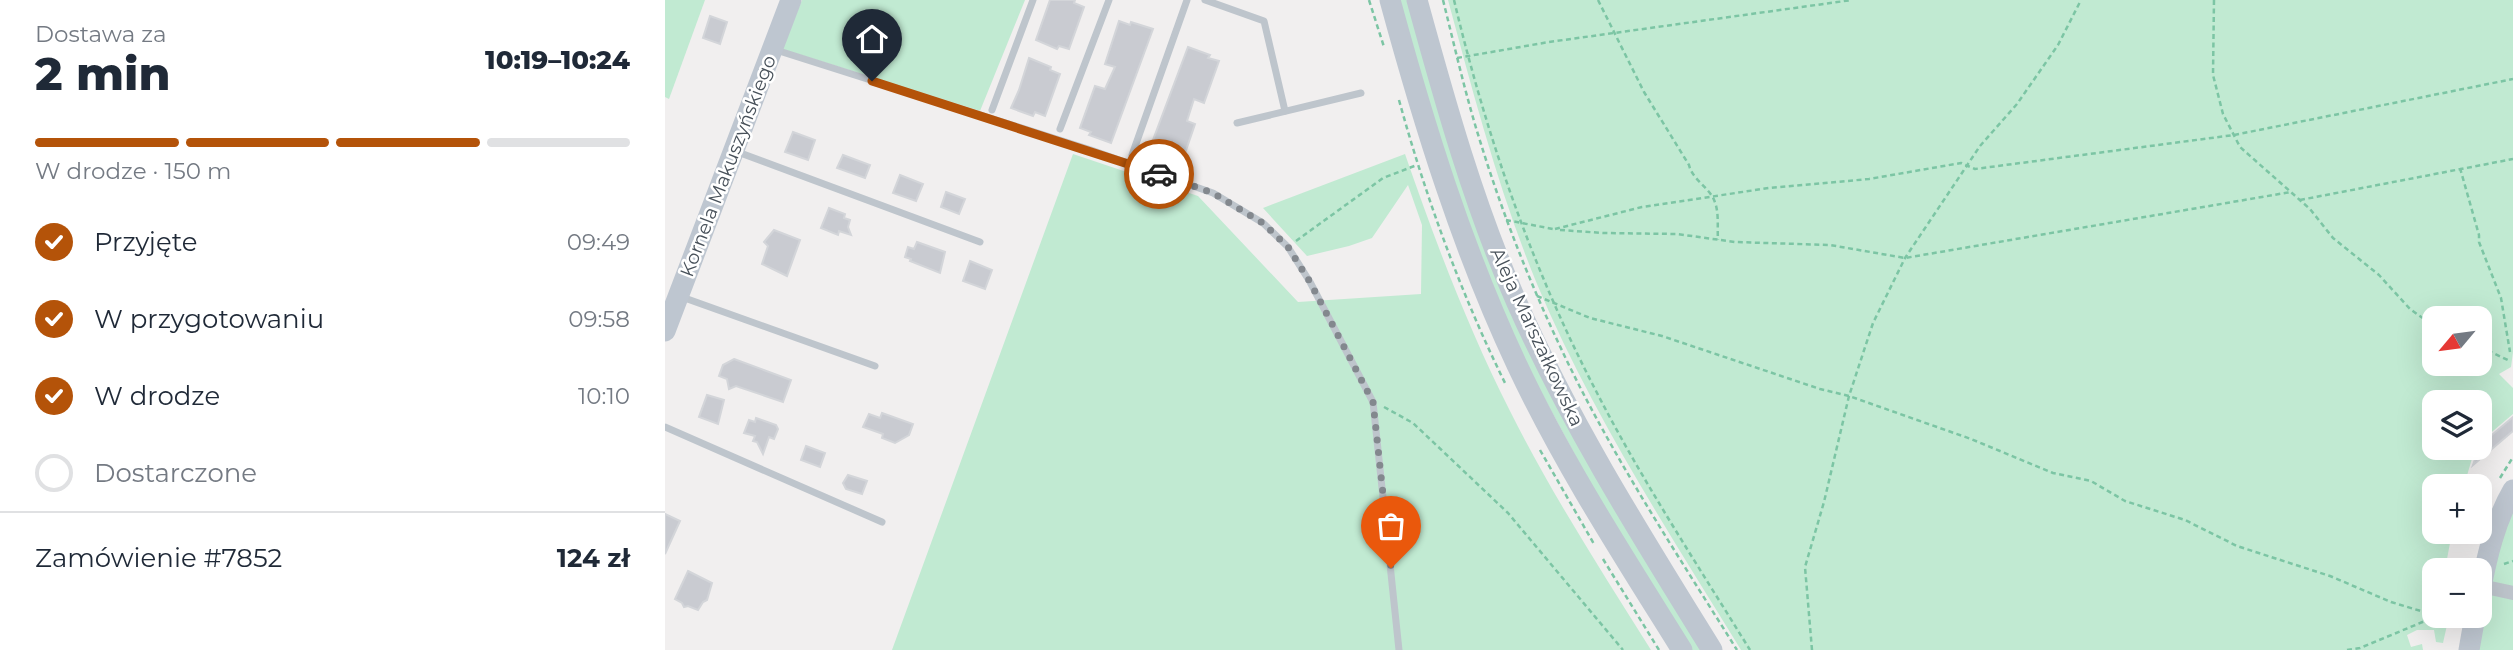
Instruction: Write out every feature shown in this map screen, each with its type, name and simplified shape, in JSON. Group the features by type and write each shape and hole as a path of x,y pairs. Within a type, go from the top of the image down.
{"main road":[{"name":"Kornela Makuszyńskiego","path":"665,331 791,0"},
{"name":"Aleja Marszałkowska","path":"1390,0 1448,196 1472,261 1517,365 1596,510 1682,650"},
{"name":"Aleja Marszałkowska","path":"1416,0 1472,187 1517,302 1562,397 1606,477 1712,650"},
{"path":"2488,558 2498,520 2513,490"},
{"path":"2469,650 2473,628"}],"street":[{"path":"2492,590 2513,593"}],"lane":[{"path":"992,110 1033,0"},
{"path":"1060,129 1109,0"},
{"path":"1132,155 1188,0"},
{"path":"1205,0 1264,21 1285,111"},
{"path":"772,49 1091,150 1213,193 1263,223 1288,247 1310,282 1373,402 1399,650"},
{"path":"1237,123 1361,93"},
{"path":"734,151 980,242"},
{"path":"679,296 875,366"},
{"path":"665,427 882,522"}],"path":[{"path":"1443,0 1480,142 1506,220 1537,296 1587,401 1633,483 1737,650"},
{"path":"1454,0 1467,57 1488,127 1521,224 1554,303 1625,446 1750,650"},
{"path":"1598,0 1644,92 1689,165 1691,173 1713,197 1717,209 1718,240"},
{"path":"1457,58 1549,42 1852,0"},
{"path":"1812,650 1805,567 1824,502 1849,396 1873,323 1905,258 1980,146 2017,104 2058,45 2081,0"},
{"path":"2214,0 2213,75 2223,114 2240,147 2291,192 2333,238 2379,275 2410,309 2422,318"},
{"path":"1555,229 1642,207 1769,188 1869,179 1961,163 1975,169 2234,135 2513,79"},
{"path":"2299,200 2460,167 2513,159"},
{"path":"1288,247 1383,178 1417,165"},
{"path":"2460,167 2479,242 2501,298 2510,352"},
{"path":"1506,220 1555,229 1603,233 1677,233 1735,242 1830,245 1905,258 2291,192"},
{"path":"1537,296 1590,318 1662,336 1820,389 1849,396 1971,439 2053,472 2091,481 2125,500 2185,520 2237,546 2330,576 2391,602 2422,611"},
{"path":"2492,353 2510,361"},
{"path":"1373,402 1413,423 1508,513 1623,650"},
{"path":"2501,566 2513,561"},
{"path":"2347,650 2360,648 2422,621"}],"green space":[{"path":"665,0 705,0 669,99 665,97"},
{"path":"802,0 1025,0 980,111 782,49"},
{"path":"1397,0 1409,0 1463,184 1704,650 1690,650 1617,533 1519,351 1454,193"},
{"path":"1448,0 2513,0 2513,352 2511,367 2499,374 2513,388 2513,414 2492,432 2492,390 2422,390 2422,460 2472,460 2467,474 2422,474 2422,544 2450,544 2447,558 2422,558 2422,628 2446,628 2443,643 2436,642 2434,630 2417,630 2407,635 2411,647 2422,644 2423,650 1741,650 1632,471 1581,379 1523,249 1488,144"},
{"path":"1073,154 1198,196 1298,302 1421,294 1422,225 1408,185 1372,238 1307,256 1263,208 1405,154 1453,284 1510,411 1560,502 1651,650 892,650"},
{"path":"2513,510 2513,589 2492,584 2498,550"},
{"path":"2492,594 2513,599 2513,650 2476,650 2480,628 2492,628"}],"building":[{"path":"1050,0 1075,0 1074,3 1084,7 1069,49 1059,46 1057,49 1036,40"},
{"path":"710,16 727,22 720,44 703,38"},
{"path":"1119,21 1153,29 1111,143 1089,135 1091,132 1080,128 1095,86 1105,89 1115,67 1105,64"},
{"path":"1188,47 1219,61 1204,103 1194,99 1187,121 1195,124 1181,165 1170,161 1169,165 1147,156"},
{"path":"1029,58 1060,74 1045,116 1035,112 1033,116 1011,108"},
{"path":"793,132 815,140 808,160 785,152"},
{"path":"843,155 870,165 865,178 837,168"},
{"path":"900,175 923,184 916,201 893,193"},
{"path":"946,192 965,199 959,214 941,207"},
{"path":"829,208 845,214 844,218 850,220 848,227 851,235 839,231 838,235 821,228"},
{"path":"774,230 800,240 787,276 762,264 768,246 764,242"},
{"path":"917,242 945,252 940,273 905,257 908,247 914,249"},
{"path":"970,261 992,270 985,289 963,281"},
{"path":"734,359 791,380 783,402 736,386 729,389 727,379 719,376 723,365"},
{"path":"707,395 724,400 718,424 699,417"},
{"path":"882,413 913,424 909,435 895,443 882,438 883,434 863,427 869,414 880,418"},
{"path":"2513,417 2513,431 2492,449 2492,435"},
{"path":"756,418 776,425 778,429 774,439 769,437 763,454 757,442 753,441 755,436 744,433 749,420 755,422"},
{"path":"806,446 825,453 820,467 801,460"},
{"path":"848,475 867,481 862,494 846,489 843,483"},
{"path":"665,514 680,521 665,554"},
{"path":"688,571 712,583 707,600 698,610 684,607 675,599"}],"way so far":[{"path":"1159,174 1213,193 1263,223 1288,247 1310,282 1373,402 1391,568"}],"route":[{"path":"872,81 1159,174"}]}
